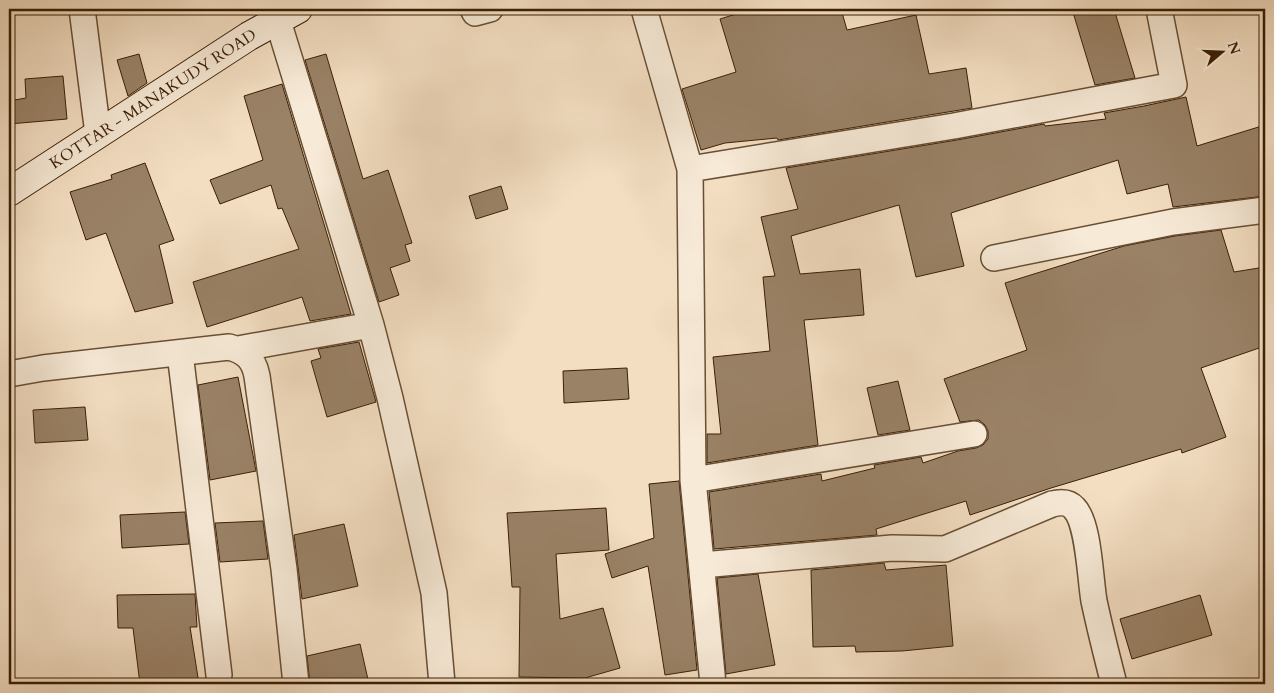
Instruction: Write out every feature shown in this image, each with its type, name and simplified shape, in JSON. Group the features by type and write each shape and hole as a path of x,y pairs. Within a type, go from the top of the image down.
{"main road":[{"name":"KOTTAR - MANAKUDY ROAD","path":"9,192 249,36 288,15"}],"street":[{"path":"82,9 98,134"},
{"path":"473,9 475,13 490,9"},
{"path":"690,169 954,126 1174,85 1159,9"},
{"path":"650,10 690,169 693,480 713,684"},
{"path":"288,15 390,398 434,593 442,684"},
{"path":"994,258 1173,222 1265,210"},
{"path":"238,349 371,325"},
{"path":"9,374 43,368 229,347 245,353 252,361 257,376 284,569 296,684"},
{"path":"180,353 219,675"},
{"path":"693,480 974,434"},
{"path":"702,564 892,548 945,549 1052,504 1068,503 1074,508 1083,526 1094,600 1114,684"}],"building":[{"path":"752,9 841,9 847,30 916,15 929,74 966,68 972,108 778,140 777,138 725,143 701,150 682,89 736,72 720,19"},
{"path":"1072,9 1114,9 1135,78 1095,85"},
{"path":"139,54 147,83 128,96 117,60"},
{"path":"326,54 363,179 388,170 412,243 405,245 410,261 390,268 399,295 379,302 305,60"},
{"path":"63,76 67,119 9,124 9,101 26,98 25,79"},
{"path":"282,84 351,314 310,321 302,297 207,327 193,282 299,249 282,208 278,209 271,185 220,204 210,180 263,160 244,96"},
{"path":"1186,97 1197,146 1265,125 1265,196 1173,207 1168,184 1127,194 1118,160 951,213 964,266 916,277 899,205 791,236 800,274 860,269 864,315 804,320 818,445 707,463 707,434 721,434 713,357 770,351 763,277 775,276 761,217 798,209 786,168 1044,124 1045,126 1106,119 1104,113"},
{"path":"145,163 174,240 159,245 173,303 135,312 106,233 86,240 70,192 112,179 111,175"},
{"path":"501,186 508,209 476,219 469,196"},
{"path":"1221,230 1234,272 1265,267 1265,346 1201,368 1226,437 1182,453 1181,449 1051,488 970,515 966,501 876,529 877,535 714,549 709,492 821,474 822,481 875,468 874,465 921,457 923,463 983,445 988,439 988,431 985,425 979,420 960,422 944,379 1027,350 1005,283 1124,246 1175,236"},
{"path":"359,342 376,402 327,417 311,361 321,358 318,349"},
{"path":"627,368 629,399 564,403 563,371"},
{"path":"238,377 256,471 210,480 198,385"},
{"path":"898,381 910,430 878,435 867,388"},
{"path":"85,407 88,440 35,443 33,410"},
{"path":"679,481 697,670 665,675 648,566 612,578 605,554 654,538 649,484"},
{"path":"606,508 609,550 556,554 560,619 603,608 620,668 585,678 519,677 520,587 512,587 507,513"},
{"path":"185,512 189,544 122,548 120,515"},
{"path":"263,521 268,559 220,562 215,523"},
{"path":"344,524 358,586 302,599 294,535"},
{"path":"884,563 886,570 946,565 953,646 902,651 856,652 855,646 813,647 811,570"},
{"path":"758,574 775,665 726,674 717,578"},
{"path":"195,594 197,627 190,627 199,684 140,684 133,628 118,628 117,595"},
{"path":"1200,595 1212,635 1132,659 1120,619"},
{"path":"360,644 369,684 310,684 307,656"}]}
